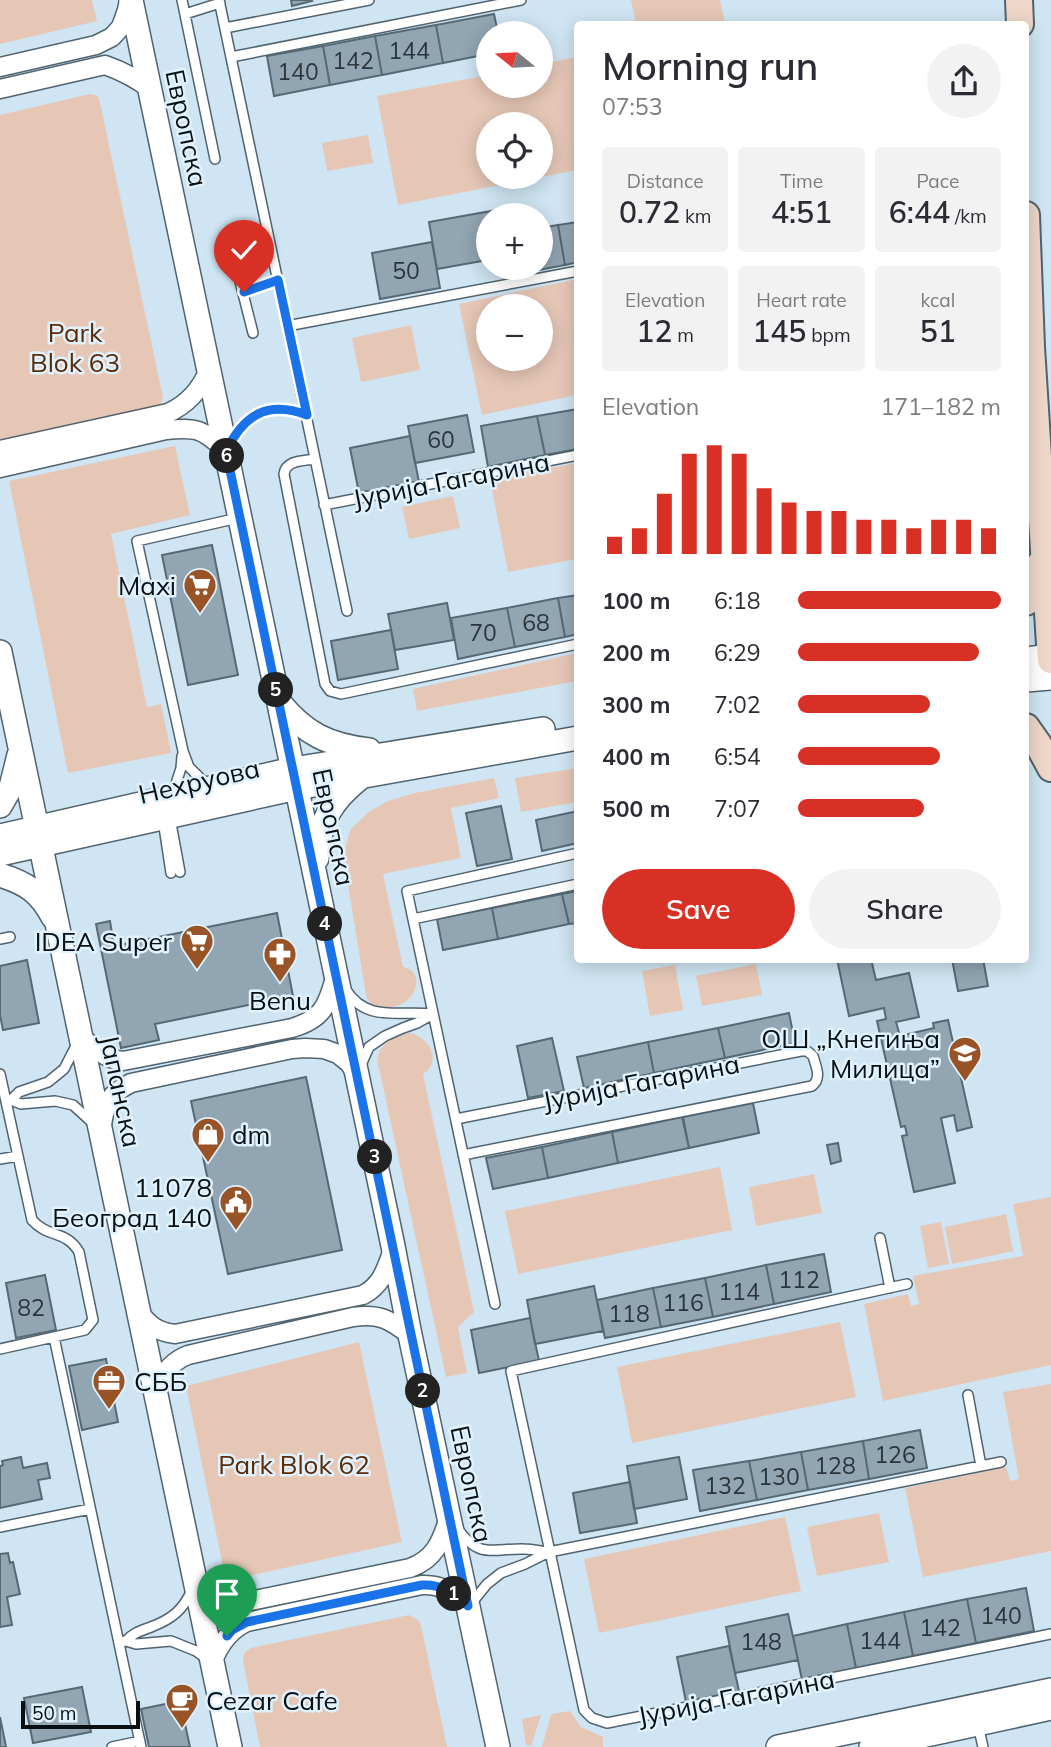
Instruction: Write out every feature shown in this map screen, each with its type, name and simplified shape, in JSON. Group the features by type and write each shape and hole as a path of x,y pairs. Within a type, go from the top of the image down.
{"main road":[{"path":"1020,0 1020,21"},
{"path":"1029,358 1051,657"},
{"path":"1029,594 1043,552"},
{"path":"1029,731 1051,768"}],"street":[{"path":"0,67 96,45 111,37 121,27 130,0"},
{"name":"Европска","path":"130,0 498,1747"},
{"path":"0,89 105,65 139,80 150,89"},
{"path":"0,450 168,413 182,407 195,395 209,370"},
{"path":"0,468 185,428 210,436 226,451"},
{"name":"Јапанска","path":"0,652 230,1747"},
{"path":"1029,659 1051,657"},
{"path":"1029,680 1051,678"},
{"path":"279,702 298,723 331,743 393,753"},
{"name":"Нехруова","path":"0,836 39,836 168,810 393,753 574,724"},
{"name":"Нехруова","path":"168,810 211,787 363,776 574,739"},
{"path":"0,806 11,787 21,749"},
{"path":"316,879 318,845 330,807 363,776"},
{"name":"Нехруова","path":"0,854 39,836"},
{"path":"0,875 18,880 33,890 45,902 58,926"},
{"path":"81,1036 106,1057 123,1061 292,1028 309,1022 323,1010 329,1000 336,975"},
{"path":"101,1131 105,1106 119,1089 131,1083 305,1048 324,1049 338,1054 349,1063 357,1075"},
{"path":"138,1311 146,1321 162,1332 175,1334 363,1295 381,1281 394,1248"},
{"path":"155,1388 165,1371 188,1355 353,1317 382,1317 410,1335"},
{"path":"195,1581 225,1600 241,1603 410,1568 421,1564 437,1547 450,1515"},
{"path":"212,1663 232,1630 259,1619 429,1584 446,1588 468,1606"},
{"path":"778,1747 1051,1690"},
{"path":"871,1747 1051,1708"},
{"path":"494,1724 512,1747"}],"lane":[{"path":"182,0 215,159"},
{"path":"225,29 369,0"},
{"path":"231,57 521,0"},
{"path":"185,14 220,2"},
{"name":"Јурија Гагарина","path":"220,2 346,611"},
{"path":"232,250 253,333"},
{"path":"287,327 574,272"},
{"path":"244,292 278,280"},
{"path":"226,451 238,430 259,414 278,408 307,415"},
{"name":"Јурија Гагарина","path":"324,505 574,456"},
{"path":"315,459 289,464 285,467 284,474 325,684 330,691 341,694 574,645"},
{"path":"211,787 189,767 183,751 137,541 240,518"},
{"path":"176,872 168,810 181,768 183,751"},
{"path":"495,1304 407,891 574,854"},
{"path":"413,919 574,885"},
{"path":"336,975 351,999 359,1006 374,1012 433,1014"},
{"path":"357,1075 369,1047 385,1036 433,1014"},
{"path":"9,1101 19,1092 48,1082 64,1069 81,1036"},
{"name":"Јурија Гагарина","path":"456,1119 801,1051 807,1051 813,1056 818,1077 817,1082 811,1086 463,1155"},
{"path":"0,1074 9,1101 32,1220 38,1227 74,1243 79,1252 93,1320 85,1330 0,1349"},
{"path":"9,1101 21,1104 55,1101 73,1105 101,1131"},
{"path":"0,1159 18,1156"},
{"path":"880,1238 890,1288"},
{"name":"Јурија Гагарина","path":"907,1284 511,1371 584,1710 592,1718 607,1723 1051,1634"},
{"path":"54,1337 90,1509 122,1641 141,1744 112,1747"},
{"path":"968,1395 981,1466"},
{"path":"468,1606 487,1584 501,1573 549,1552 1001,1462"},
{"path":"0,1527 90,1509"},
{"path":"450,1515 459,1532 479,1549 549,1552"},
{"path":"122,1641 133,1633 172,1617 186,1604 195,1581"},
{"path":"122,1641 136,1644 177,1642 212,1663"},
{"path":"978,1724 983,1747"}],"green space":[{"path":"0,0 92,0 97,21 0,44"},
{"path":"631,0 720,0 724,21 635,21"},
{"path":"574,58 574,171 553,175 553,112 476,112 476,189 480,189 398,205 377,96 476,77 476,98 553,98 553,62"},
{"name":"Park Blok 63","path":"90,94 99,98 163,397 156,407 0,444 0,115"},
{"path":"368,135 373,163 327,171 322,143"},
{"path":"574,280 574,396 482,415 459,304 476,300 476,371 553,371 553,294 506,294"},
{"path":"411,325 420,370 361,382 352,338"},
{"path":"175,446 190,515 111,534 147,707 161,704 171,753 68,773 9,481"},
{"path":"574,464 574,560 508,572 490,479"},
{"path":"453,496 460,528 409,539 402,507"},
{"path":"574,654 574,682 417,711 413,689"},
{"path":"574,768 574,803 521,812 515,778"},
{"path":"494,778 499,798 451,808 461,858 383,874 403,967 416,977 416,984 414,992 400,1005 390,1007 372,1003 366,995 345,866 346,844 351,829 370,811 388,801"},
{"path":"756,964 762,995 702,1006 696,976"},
{"path":"675,965 683,1010 650,1016 642,971"},
{"path":"410,1033 428,1044 433,1056 429,1069 423,1074 474,1312 458,1327 467,1373 446,1377 377,1059 389,1041"},
{"path":"720,1167 732,1230 518,1274 505,1211"},
{"path":"814,1174 822,1213 756,1226 749,1187"},
{"path":"1051,1197 1051,1365 883,1401 864,1304 908,1294 911,1306 919,1304 913,1276 1023,1256 1013,1204"},
{"path":"1006,1214 1013,1251 952,1264 945,1227"},
{"path":"941,1222 949,1264 928,1268 920,1226"},
{"path":"840,1322 856,1397 632,1443 617,1367"},
{"name":"Park Blok 62","path":"359,1342 402,1542 226,1581 186,1386"},
{"path":"1051,1384 1051,1551 923,1577 905,1488 1006,1467 1010,1481 1019,1479 1003,1392"},
{"path":"879,1513 889,1562 817,1576 807,1527"},
{"path":"785,1517 801,1591 599,1633 584,1559"},
{"path":"409,1615 421,1625 447,1747 260,1747 243,1661 244,1653 251,1648"},
{"path":"570,1711 581,1727 603,1737 603,1747 542,1747 551,1714"},
{"path":"541,1715 531,1746 526,1745 522,1719"}],"building":[{"path":"291,0 311,0 312,1 292,6"},
{"path":"494,14 495,21 476,21 476,56 443,63 436,25"},
{"path":"436,25 443,63 382,75 375,36"},
{"path":"375,36 382,75 330,85 323,46"},
{"path":"323,46 330,85 274,96 267,56"},
{"path":"476,214 476,262 437,269 429,222"},
{"path":"574,223 574,263 565,265 558,225"},
{"path":"558,225 565,265 553,267 553,226"},
{"path":"432,242 440,288 380,299 372,253"},
{"path":"574,410 574,450 545,455 537,416"},
{"path":"467,415 474,452 415,463 408,426"},
{"path":"537,416 545,455 488,467 481,426"},
{"path":"410,436 419,482 359,493 350,448"},
{"name":"Maxi","path":"212,545 238,675 188,685 162,555"},
{"path":"574,596 574,635 565,637 558,598"},
{"path":"558,598 565,637 515,647 507,608"},
{"path":"447,603 454,640 395,650 388,614"},
{"path":"507,608 515,647 458,659 451,618"},
{"path":"391,630 398,669 338,680 331,641"},
{"path":"501,806 512,859 477,866 466,813"},
{"path":"574,812 574,844 542,851 536,820"},
{"path":"574,892 574,923 569,924 562,894"},
{"path":"562,894 569,924 498,939 492,908"},
{"path":"492,908 498,939 443,950 437,919"},
{"name":"IDEA Super","path":"277,913 293,996 155,1024 159,1040 121,1048 96,924 110,921 114,946"},
{"path":"27,960 39,1023 3,1030 0,1015 0,966"},
{"path":"838,963 872,963 876,980 909,973 919,1017 896,1022 900,1036 934,1028 933,1023 948,1020 972,1127 957,1131 954,1115 941,1118 955,1183 914,1192 902,1136 907,1135 905,1126 901,1127 877,1021 886,1019 884,1008 849,1016"},
{"path":"953,963 984,963 988,986 958,991"},
{"path":"789,1013 795,1043 725,1058 718,1028"},
{"path":"718,1028 725,1058 654,1073 648,1042"},
{"path":"552,1038 564,1091 528,1098 517,1046"},
{"path":"648,1042 654,1073 584,1088 577,1057"},
{"path":"306,1077 342,1250 228,1274 191,1101"},
{"path":"753,1103 759,1133 689,1148 683,1117"},
{"path":"682,1117 689,1148 618,1163 612,1132"},
{"path":"612,1132 618,1163 548,1178 542,1147"},
{"path":"838,1143 841,1161 831,1164 827,1145"},
{"path":"542,1147 548,1178 493,1189 486,1158"},
{"path":"824,1254 831,1292 774,1304 766,1265"},
{"path":"766,1265 774,1304 713,1317 705,1278"},
{"path":"45,1275 56,1330 16,1338 6,1283"},
{"path":"705,1278 713,1317 661,1327 653,1288"},
{"path":"594,1286 603,1331 535,1344 527,1300"},
{"path":"653,1288 661,1327 605,1338 597,1300"},
{"path":"530,1318 539,1361 479,1373 471,1330"},
{"path":"106,1359 118,1422 82,1430 69,1366"},
{"path":"920,1430 927,1468 869,1479 863,1441"},
{"path":"863,1441 869,1479 808,1490 801,1452"},
{"path":"801,1452 808,1490 757,1500 749,1461"},
{"path":"21,1457 23,1468 47,1463 50,1478 38,1480 42,1499 0,1508 2,1461"},
{"path":"679,1457 687,1499 634,1509 627,1466"},
{"path":"749,1461 757,1500 700,1511 693,1470"},
{"path":"630,1482 637,1523 580,1533 573,1493"},
{"path":"8,1553 10,1563 13,1562 20,1594 7,1597 12,1625 0,1627 0,1554"},
{"path":"1026,1588 1034,1631 976,1643 967,1599"},
{"path":"967,1599 976,1643 913,1656 904,1612"},
{"path":"904,1612 913,1656 856,1668 847,1624"},
{"path":"788,1614 798,1660 735,1673 726,1627"},
{"path":"847,1624 856,1668 802,1680 793,1636"},
{"path":"729,1646 739,1691 686,1702 677,1657"},
{"path":"82,1687 91,1732 33,1743 24,1698"},
{"path":"180,1701 190,1747 149,1747 141,1709"},
{"path":"0,1717 6,1747 0,1747"}],"place":[{"name":"Maxi","path":"200,615"},
{"name":"IDEA Super","path":"197,971"},
{"name":"Benu","path":"280,984"},
{"name":"ОШ „Кнегиња Милица”","path":"965,1083"},
{"name":"dm","path":"208,1164"},
{"name":"11078 Београд 140","path":"236,1232"},
{"name":"СББ","path":"109,1411"},
{"name":"Cezar Cafe","path":"182,1730"}],"route":[{"path":"227,1636 237,1626 247,1622 429,1584 446,1588 468,1606 226,451 243,424 259,414 278,408 307,415 278,280 244,292"}]}
